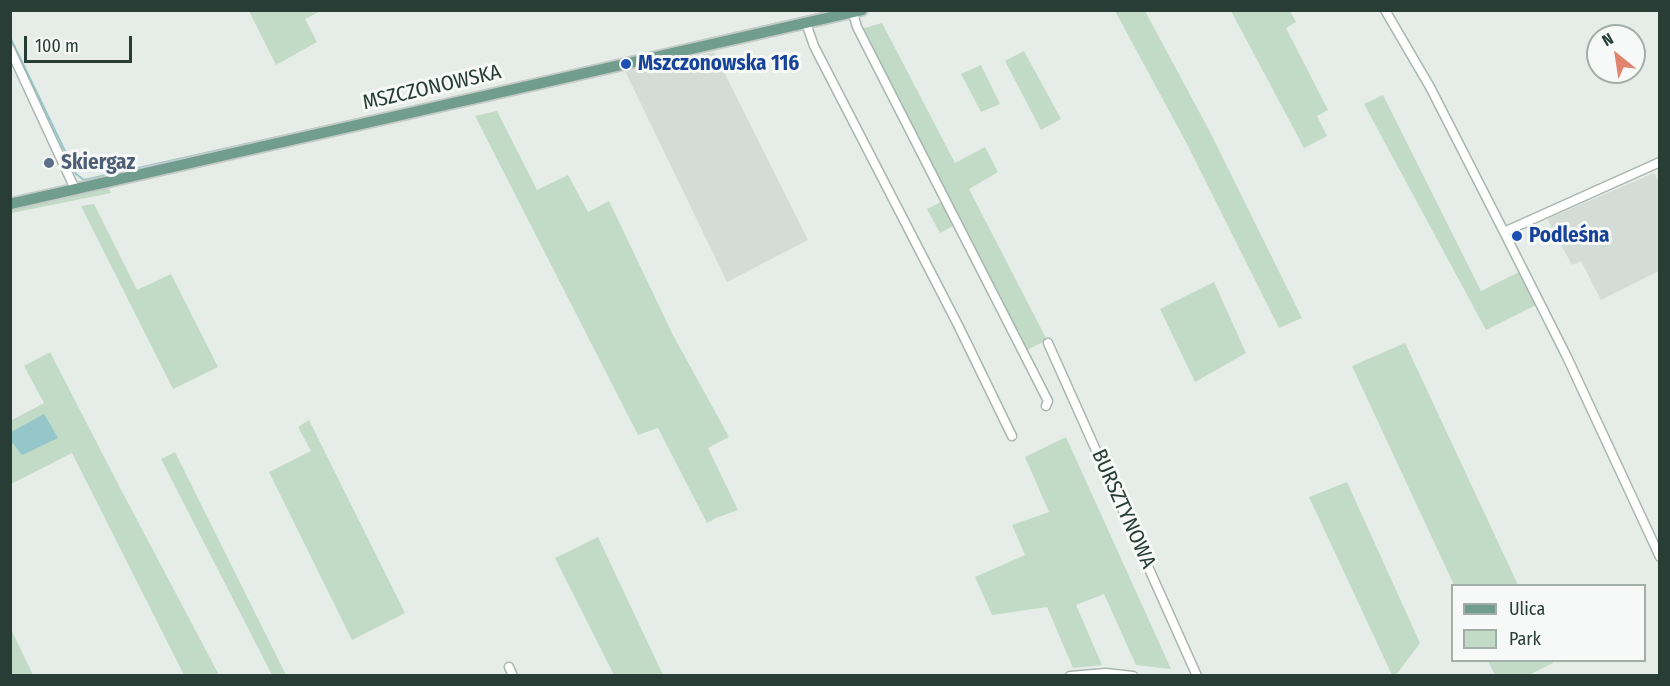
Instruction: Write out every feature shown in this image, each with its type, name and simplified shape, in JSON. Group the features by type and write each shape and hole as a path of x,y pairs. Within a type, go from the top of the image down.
{"main road":[{"name":"MSZCZONOWSKA","path":"10,204 858,12"}],"street":[{"path":"1385,10 1430,87 1567,357 1659,557"},
{"path":"858,12 857,27 1048,401 1046,406"},
{"path":"806,24 814,46 958,325 1012,436"},
{"path":"10,49 52,134 75,189"},
{"path":"1504,232 1659,162"},
{"name":"BURSZTYNOWA","path":"1048,343 1197,675"},
{"path":"1070,675 1106,673 1133,675"}],"shaded area":[{"path":"714,52 808,240 727,282 625,71"},
{"path":"1654,173 1660,184 1659,271 1601,300 1581,261 1572,265 1547,219"}],"green space":[{"path":"249,11 321,11 305,19 317,42 276,65"},
{"path":"1115,11 1145,11 1210,132 1302,318 1279,328 1187,144"},
{"path":"1231,11 1290,11 1296,22 1286,28 1328,110 1317,116 1327,136 1304,148"},
{"path":"882,23 955,163 985,147 998,172 969,189 1047,340 1027,350 861,29"},
{"path":"1024,51 1061,119 1041,130 1005,61"},
{"path":"981,65 1000,104 981,112 961,74"},
{"path":"1383,95 1481,291 1519,272 1536,305 1486,330 1364,104"},
{"path":"497,111 537,190 568,175 588,212 609,201 673,335 729,437 708,448 738,510 707,523 658,428 638,435 475,116"},
{"path":"108,186 111,193 12,213 11,208"},
{"path":"943,201 955,225 940,233 927,209"},
{"path":"94,204 137,290 171,274 218,367 173,389 81,206"},
{"path":"1214,282 1246,353 1195,382 1160,309"},
{"path":"1405,343 1518,584 1454,584 1352,366"},
{"path":"50,352 219,675 184,675 72,453 11,484 10,421 44,403 24,366"},
{"path":"309,420 405,613 352,640 269,472 311,451 298,427"},
{"path":"1066,437 1171,669 1136,665 1104,594 1076,605 1102,665 1073,668 1047,607 992,615 975,577 1025,555 1012,525 1049,512 1025,457"},
{"path":"175,452 286,675 272,675 161,459"},
{"path":"1347,482 1420,643 1396,675 1392,675 1309,497"},
{"path":"598,537 663,675 614,675 555,558"},
{"path":"11,629 33,675 11,675"},
{"path":"1488,662 1553,663 1527,676 1495,675"}],"water":[{"path":"44,414 58,438 22,455 11,441 11,432"}],"waterway":[{"path":"687,44 835,10"},
{"path":"10,37 76,174 84,180 471,94"}],"place":[{"name":"Mszczonowska 116","path":"626,64"},
{"name":"Skiergaz","path":"49,163"},
{"name":"Podleśna","path":"1517,236"}]}
